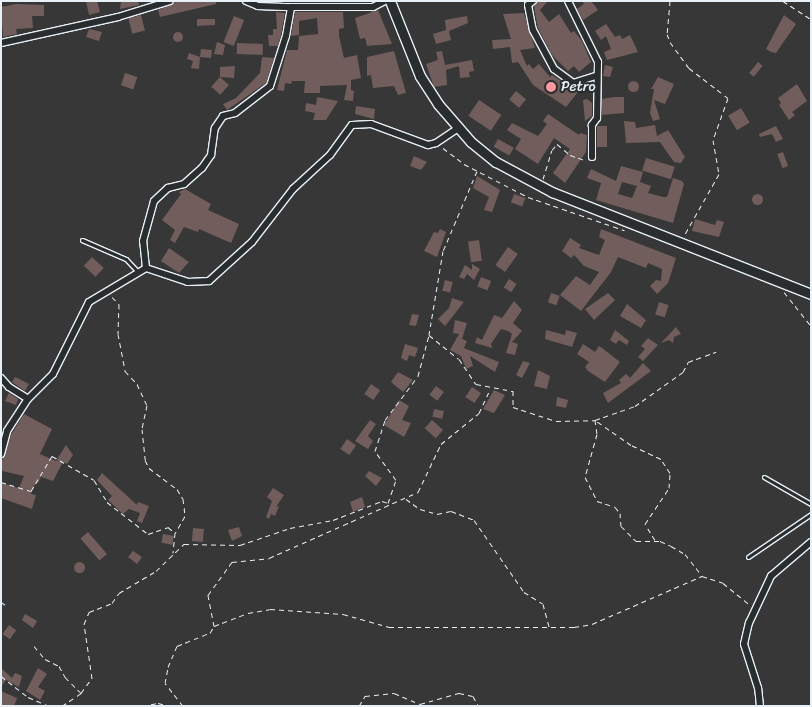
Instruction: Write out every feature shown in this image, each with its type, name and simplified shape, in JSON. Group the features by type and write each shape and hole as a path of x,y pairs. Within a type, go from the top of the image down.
{"main road":[{"path":"390,1 420,76 458,128 496,162 540,187 811,294"}],"street":[{"path":"1,43 118,17 170,1"},
{"path":"246,1 258,6 291,7 374,6 385,1"},
{"path":"533,1 528,5 533,30 554,69 573,83 596,76"},
{"path":"568,1 584,36 593,47 598,62 596,76 598,118 592,125 592,157"},
{"path":"146,268 143,241 154,201 168,188 184,184 202,168 210,155 215,128 223,116 235,113 270,86 286,36 291,7"},
{"path":"1,454 7,431 28,399 53,374 89,302 146,268 188,282 209,281 252,242 292,189 330,155 352,125 371,124 419,142 436,143 458,128"},
{"path":"1,378 8,387 28,399"},
{"path":"760,706 758,688 744,644 755,609 771,576 811,542"}],"lane":[{"path":"82,240 126,260 138,272"},
{"path":"764,477 811,504"},
{"path":"748,558 811,514"}],"path":[{"path":"670,1 667,34 670,42 689,68 728,98 713,140 719,174 680,242"},
{"path":"783,1 811,19"},
{"path":"436,143 477,171 528,197 621,230 640,226"},
{"path":"540,187 552,150 557,144 570,156 586,162 592,157"},
{"path":"388,503 396,480 375,452 384,420 418,376 429,335 444,251 456,228 477,171"},
{"path":"106,291 119,304 118,341 125,371 137,384 147,405 142,429 145,460 149,468 177,489 183,499 185,516 175,533 173,553"},
{"path":"784,292 811,326"},
{"path":"429,335 459,359 467,375 476,384 490,389 513,391 513,407 528,414 556,421 595,420 635,406 683,372 688,362 716,352"},
{"path":"214,626 208,595 232,562 269,558 311,542 388,503 405,499 418,492 441,444 479,413 490,389"},
{"path":"595,420 597,434 585,477 597,501 615,507 620,513 621,526 636,541 656,541 685,554 702,576 723,583 755,609"},
{"path":"595,420 631,445 661,459 670,473 670,488 645,524 656,541"},
{"path":"1,482 31,491 52,456 94,480 107,502 148,534 168,527 175,533"},
{"path":"405,499 420,509 437,514 451,511 474,520 524,592 543,604 549,628"},
{"path":"62,706 81,694 92,678 84,624 89,612 112,603 119,593 156,571 184,544 240,545 290,528 333,520 382,501 388,503"},
{"path":"183,706 165,683 168,666 177,646 210,633 214,626 248,613 279,609 343,614 389,627 549,628 592,624 702,576"},
{"path":"1,602 7,606"},
{"path":"34,646 45,659 60,666 65,677 81,694"},
{"path":"1,676 28,697 49,706"},
{"path":"359,706 365,696 394,693 420,704 459,693 473,696 478,706"},
{"path":"142,706 158,703 170,706"}],"building":[{"path":"86,1 97,1 100,12 89,15"},
{"path":"121,1 138,1 139,5 120,9"},
{"path":"178,1 216,1 216,4 160,17 158,10"},
{"path":"538,1 548,1 540,10 549,22 559,14 571,33 574,31 582,41 591,62 579,72 574,66 568,71 552,55 538,28 534,7"},
{"path":"582,1 591,1 598,10 583,20 577,9 584,4"},
{"path":"16,4 44,5 44,16 32,16 33,28 16,29 17,34 3,37 1,7"},
{"path":"378,10 392,44 367,46 365,38 360,39 355,18"},
{"path":"276,12 285,13 281,35 278,46 269,46 268,35 273,35 273,29 277,29"},
{"path":"295,12 343,12 344,28 339,29 339,36 344,58 357,55 361,78 351,80 351,90 354,91 353,101 344,100 347,85 320,86 320,93 304,93 305,81 292,81 291,84 285,83 284,91 277,90 287,50 298,50 299,36 318,34 317,18 299,21 299,35 291,36"},
{"path":"524,13 535,48 520,50 527,66 529,64 533,69 539,64 550,77 552,75 578,92 566,107 533,85 518,62 512,63 510,47 493,49 492,40 511,39 503,14"},
{"path":"141,15 145,31 132,34 128,18"},
{"path":"784,15 796,24 776,53 771,52 766,49"},
{"path":"234,16 244,20 234,46 224,42"},
{"path":"467,16 468,23 449,31 451,40 436,44 433,34 446,30 445,20"},
{"path":"197,19 215,19 215,25 197,26"},
{"path":"606,24 615,37 620,35 622,39 630,35 638,52 607,60 604,52 611,49 606,36 601,40 595,31"},
{"path":"89,29 102,32 99,41 86,37"},
{"path":"176,32 180,32 183,37 182,41 176,42 173,39 173,35"},
{"path":"217,42 225,45 223,55 214,54"},
{"path":"237,43 263,44 263,55 237,54"},
{"path":"201,49 212,50 211,58 200,57"},
{"path":"394,51 406,93 398,95 394,86 373,88 371,75 367,76 367,57"},
{"path":"442,51 445,65 472,60 474,71 469,72 470,77 460,78 459,66 446,70 447,85 434,87 426,64 438,60 436,52"},
{"path":"189,53 200,57 199,69 191,68 193,61 187,59"},
{"path":"262,57 274,58 266,83 227,110 223,104 236,98 260,73"},
{"path":"758,62 763,66 754,77 749,73"},
{"path":"605,65 613,67 610,77 603,76"},
{"path":"235,66 234,78 220,77 220,67"},
{"path":"125,73 137,77 133,89 121,85"},
{"path":"220,77 229,85 220,95 211,87"},
{"path":"658,77 674,84 665,104 654,100 660,119 653,121 650,113 654,89 651,89"},
{"path":"631,81 635,81 638,86 637,90 631,91 628,88 628,84"},
{"path":"797,84 807,101 792,112 795,115 789,120 779,105 781,103 778,98"},
{"path":"516,91 526,99 519,108 509,100"},
{"path":"317,97 338,101 326,120 313,120 315,113 305,111 306,103 316,105"},
{"path":"624,97 624,113 602,115 602,99"},
{"path":"587,99 592,103 592,116 585,121 583,100"},
{"path":"479,100 501,115 491,131 468,116"},
{"path":"356,106 375,109 374,119 355,114"},
{"path":"741,108 750,123 737,130 728,116"},
{"path":"548,114 579,135 580,133 587,135 586,152 565,183 553,173 570,149 554,138 538,164 515,149 521,139 507,130 512,123 538,136 547,124 543,121"},
{"path":"624,121 635,122 636,128 655,125 657,136 668,130 685,157 681,163 674,162 660,142 626,143"},
{"path":"597,126 607,126 607,147 597,147"},
{"path":"776,126 783,139 776,142 772,134 760,137 759,134"},
{"path":"498,139 514,148 509,156 494,147"},
{"path":"783,152 788,166 782,168 777,154"},
{"path":"414,156 427,162 421,170 410,166"},
{"path":"646,158 675,167 671,179 642,170"},
{"path":"621,166 643,172 640,182 651,186 648,193 667,197 673,178 682,181 684,184 673,223 596,200 601,183 587,178 591,169 616,181","holes":["622,182 637,186 632,198 618,194"]},
{"path":"477,176 500,190 492,212 484,210 489,197 473,188"},
{"path":"185,189 211,204 208,210 239,224 231,243 199,229 198,232 184,227 175,243 170,240 175,230 162,220 181,194 179,192"},
{"path":"757,193 763,199 757,205 751,199"},
{"path":"514,194 525,198 522,207 511,202"},
{"path":"695,219 715,225 717,220 724,222 719,237 692,231"},
{"path":"440,229 446,232 437,257 424,251 434,232 438,233"},
{"path":"601,229 676,258 668,283 657,294 650,286 656,280 661,281 662,269 648,263 646,268 618,257 611,272 581,311 560,295 576,276 590,285 599,272 584,266 574,255 571,258 562,251 570,238 581,245 579,248 599,255 605,240 599,237"},
{"path":"479,240 482,261 471,262 468,242"},
{"path":"508,247 518,254 505,272 495,265"},
{"path":"169,248 189,262 179,273 161,261"},
{"path":"92,257 104,268 96,277 84,266"},
{"path":"472,264 480,269 474,280 467,274 464,279 459,277 465,265 472,270"},
{"path":"481,277 491,281 487,290 477,286"},
{"path":"509,279 517,284 511,292 504,287"},
{"path":"445,280 453,282 450,293 442,291"},
{"path":"551,293 560,296 556,305 548,303"},
{"path":"608,293 615,300 594,320 585,309"},
{"path":"452,298 464,302 445,326 438,319 449,308"},
{"path":"514,301 522,310 513,323 522,331 512,342 518,344 515,355 506,353 512,334 508,331 501,329 491,344 492,348 475,343 477,337 482,340 494,315 502,318"},
{"path":"659,302 669,305 665,317 655,314"},
{"path":"627,304 646,320 641,328 620,316"},
{"path":"412,314 419,315 416,326 409,325"},
{"path":"455,320 467,323 462,339 467,341 464,348 499,362 495,372 470,356 473,366 466,369 461,356 450,350 459,334 453,333"},
{"path":"676,327 681,334 674,337 673,343 669,340 661,343"},
{"path":"546,330 565,335 566,330 577,333 572,347 545,339"},
{"path":"615,330 629,341 627,345 619,340 616,344 610,340"},
{"path":"648,338 658,345 643,361 638,357 645,349 641,346"},
{"path":"405,344 418,348 415,357 409,355 407,361 401,358"},
{"path":"583,344 595,352 599,346 620,362 605,382 588,371 585,367 589,362 577,354"},
{"path":"523,361 530,363 522,378 516,375"},
{"path":"643,363 651,371 608,403 603,393 621,383 619,380 626,374 630,378"},
{"path":"538,370 550,376 547,389 534,386"},
{"path":"398,372 413,380 403,392 391,382"},
{"path":"15,377 29,384 25,391 12,382"},
{"path":"371,384 380,390 373,400 364,394"},
{"path":"436,386 444,392 437,401 429,395"},
{"path":"472,387 481,393 474,403 465,397"},
{"path":"494,390 505,395 494,413 483,409"},
{"path":"9,393 18,399 16,405 5,401"},
{"path":"557,397 568,400 566,408 556,406"},
{"path":"399,400 409,406 402,420 411,423 404,437 384,425"},
{"path":"434,409 444,411 442,419 432,417"},
{"path":"24,414 52,429 40,454 56,461 66,445 73,455 67,464 63,462 53,481 41,477 38,483 36,482 31,494 36,495 32,509 1,498 1,483 19,488 24,476 2,471 1,463 11,435"},
{"path":"370,420 376,424 368,436 373,441 368,449 355,441"},
{"path":"432,420 443,430 436,438 425,428"},
{"path":"347,439 356,445 349,455 340,449"},
{"path":"369,471 382,478 376,486 365,476"},
{"path":"102,473 137,505 138,502 149,506 142,523 137,521 140,513 129,509 123,514 108,500 112,496 97,480"},
{"path":"273,488 284,495 276,507 279,506 275,516 271,514 269,519 266,517 272,501 267,497"},
{"path":"362,497 365,507 353,512 350,502"},
{"path":"239,527 242,536 232,541 228,530"},
{"path":"193,528 204,529 203,542 192,541"},
{"path":"88,532 107,554 99,560 80,539"},
{"path":"163,534 174,536 172,545 161,543"},
{"path":"133,551 142,557 137,564 128,557"},
{"path":"79,561 85,567 79,573 73,567"},
{"path":"25,614 37,621 33,628 22,620"},
{"path":"9,625 16,630 10,639 3,634"},
{"path":"1,668 12,678 15,673 22,676 19,687 6,680 1,687"},
{"path":"38,668 47,674 38,687 45,691 40,700 26,691"},
{"path":"1,691 17,698 14,706 1,706"}],"place":[{"name":"Petro","path":"551,87"}]}
